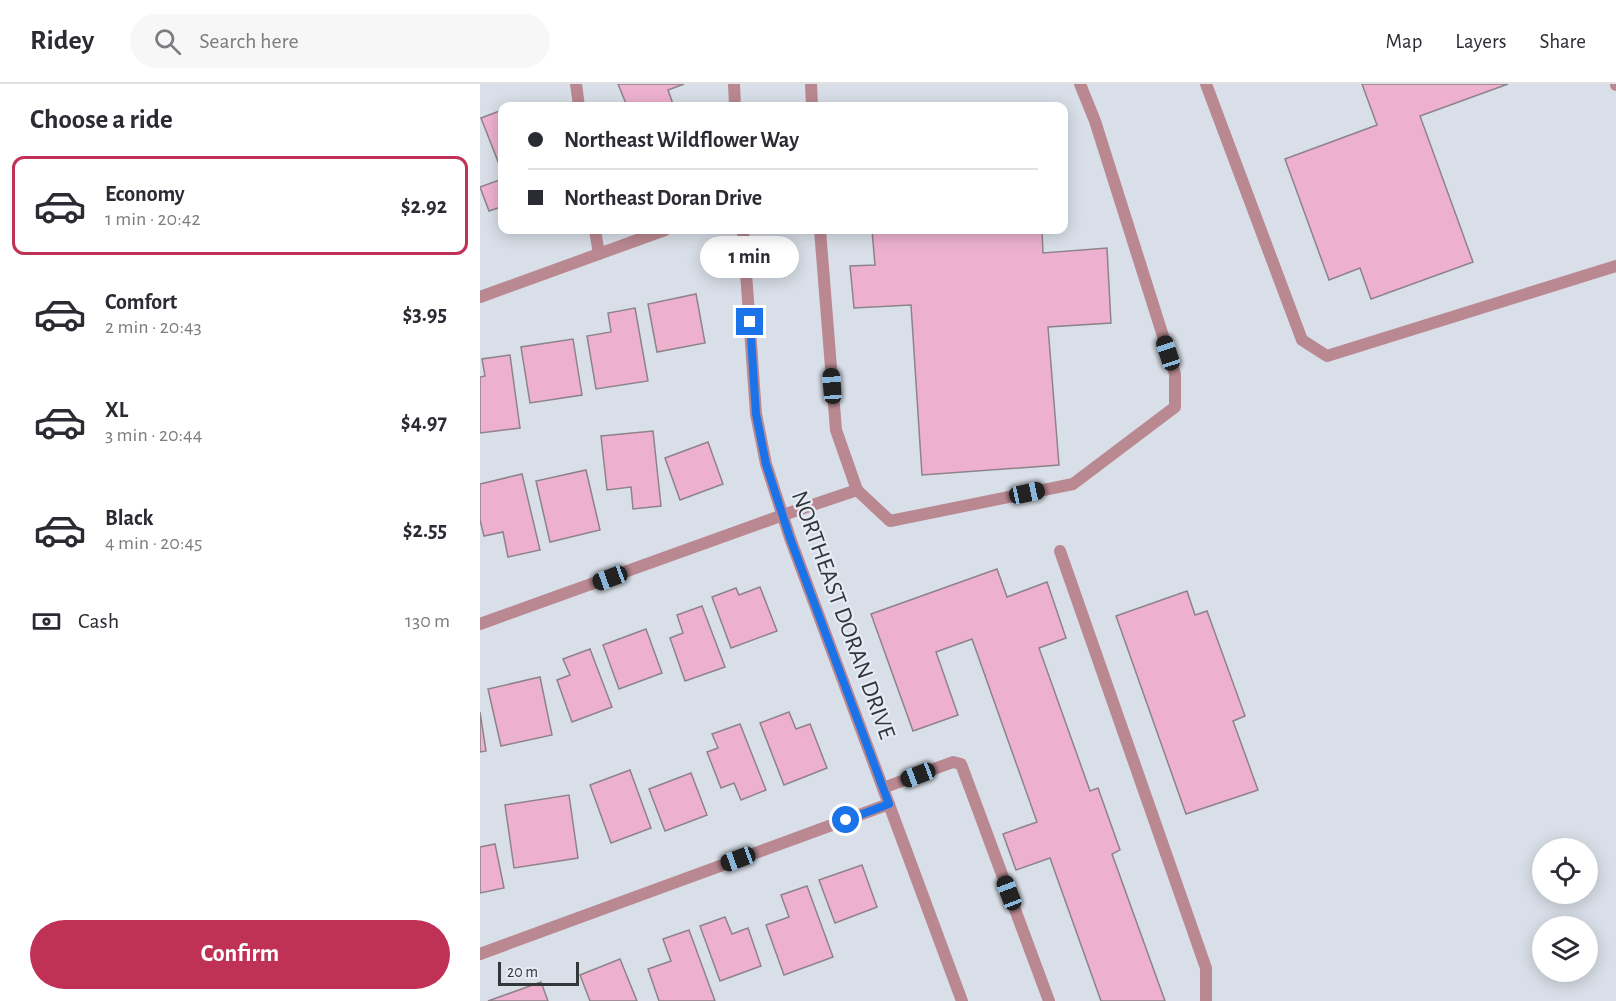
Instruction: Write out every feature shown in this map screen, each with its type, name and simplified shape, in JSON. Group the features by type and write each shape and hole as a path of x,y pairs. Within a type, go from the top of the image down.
{"street":[{"path":"576,84 578,102"},
{"path":"734,84 735,102"},
{"path":"811,84 812,102"},
{"path":"820,234 836,430 858,490 890,521 1072,484 1175,407 1175,374 1095,121 1080,84"},
{"path":"1206,84 1302,340 1328,356 1616,266"},
{"path":"596,234 598,254"},
{"path":"480,297 654,234"},
{"name":"NORTHEAST DORAN DRIVE","path":"743,234 756,414 766,464 962,1001"},
{"path":"480,624 858,490"},
{"path":"1060,551 1206,968 1206,1001"},
{"path":"883,788 953,762 961,764 1049,1001"},
{"path":"480,954 889,804"}],"building":[{"path":"618,84 684,84 668,90 672,102 625,102"},
{"path":"1362,84 1508,84 1420,116 1473,262 1371,299 1360,268 1329,280 1285,159 1377,125"},
{"path":"498,112 498,161 481,118"},
{"path":"498,180 498,208 489,211 480,187"},
{"path":"872,234 1042,234 1043,253 1107,248 1111,323 1048,327 1059,465 922,475 911,305 854,308 850,266 875,265"},
{"path":"696,294 705,343 657,352 648,304"},
{"path":"635,308 648,381 596,389 587,336 611,332 608,313"},
{"path":"573,339 582,395 530,403 521,347"},
{"path":"510,355 520,428 480,433 480,377 485,376 482,359"},
{"path":"653,431 661,506 633,509 631,487 607,490 601,436"},
{"path":"708,442 723,484 680,500 665,458"},
{"path":"586,470 600,530 550,542 536,481"},
{"path":"522,474 540,550 508,557 503,532 484,536 480,520 480,484"},
{"path":"997,569 1007,597 1047,582 1066,638 1039,648 1090,791 1098,788 1120,850 1112,854 1165,1001 1101,1001 1050,858 1016,870 1003,834 1037,822 972,639 936,652 958,715 913,731 871,614"},
{"path":"760,587 777,631 731,648 712,597 736,588 739,595"},
{"path":"1187,591 1195,615 1207,611 1245,716 1233,721 1258,790 1186,814 1116,616"},
{"path":"702,606 725,667 685,681 670,638 683,633 677,615"},
{"path":"646,629 662,673 619,689 603,645"},
{"path":"590,649 612,707 572,722 557,680 570,675 563,659"},
{"path":"540,677 552,735 501,746 488,689"},
{"path":"480,712 486,751 480,752"},
{"path":"789,712 796,729 810,724 827,768 784,785 760,723"},
{"path":"740,724 766,790 741,800 734,783 721,788 707,752 718,748 712,734"},
{"path":"630,770 651,828 611,843 590,785"},
{"path":"691,773 707,815 665,831 649,789"},
{"path":"569,795 578,858 514,868 505,805"},
{"path":"495,844 504,888 480,893 480,847"},
{"path":"862,865 877,907 835,923 819,880"},
{"path":"807,886 833,957 784,975 766,925 789,917 781,895"},
{"path":"725,917 732,934 748,928 761,966 720,981 700,926"},
{"path":"689,930 715,1001 659,1001 648,969 671,961 663,939"},
{"path":"620,959 637,1001 590,1001 580,975"},
{"path":"541,982 548,1001 488,1001"}],"route":[{"path":"750,322 756,414 766,464 790,538 889,804 846,820"}]}
